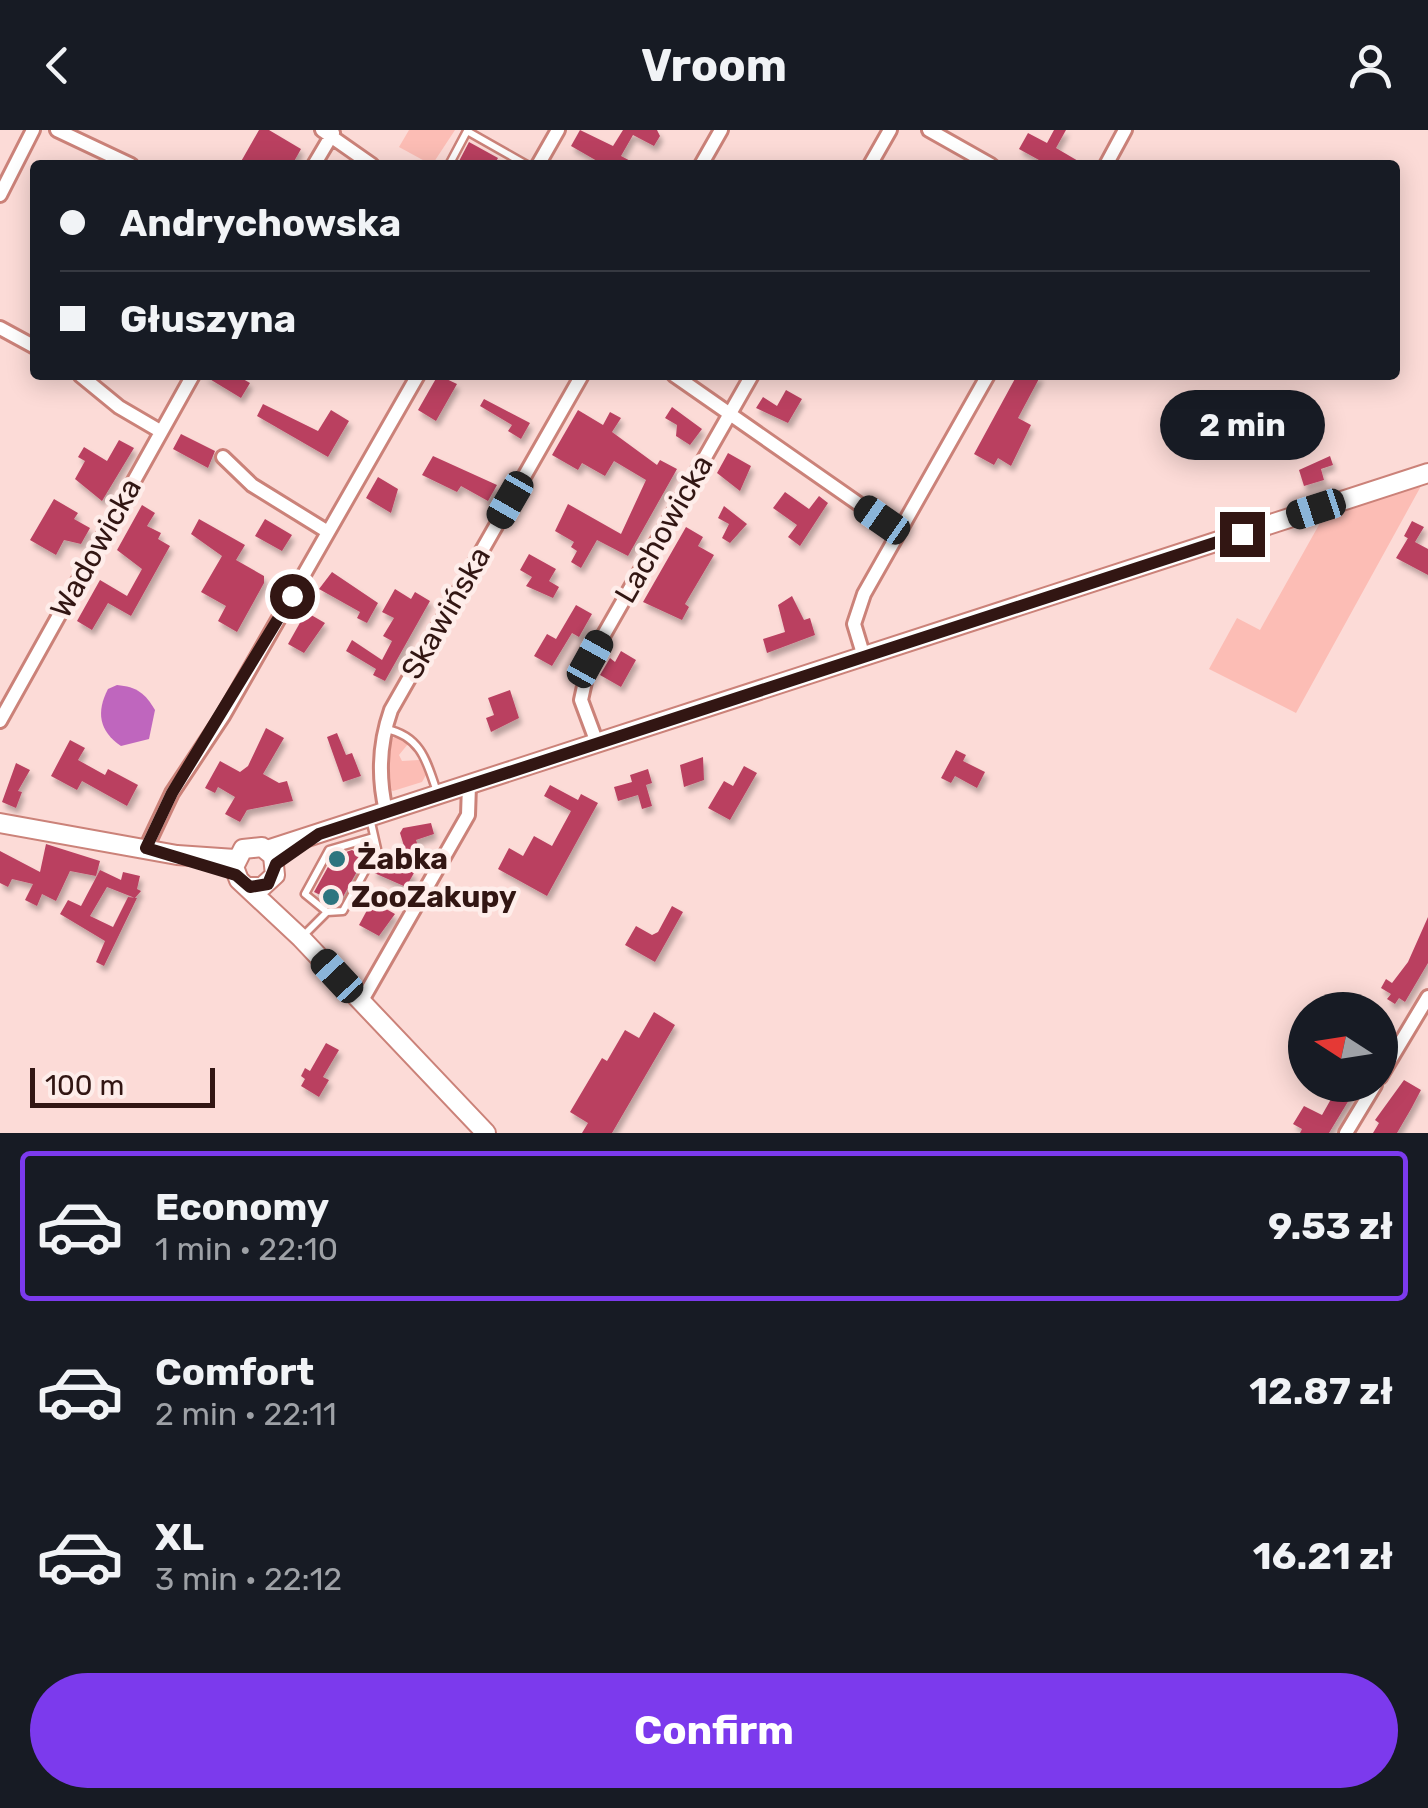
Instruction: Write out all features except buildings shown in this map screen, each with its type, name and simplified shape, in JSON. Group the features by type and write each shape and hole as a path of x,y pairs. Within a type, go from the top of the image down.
{"street":[{"path":"0,195 33,130"},
{"path":"58,130 121,160"},
{"path":"541,160 558,130"},
{"path":"704,160 721,130"},
{"path":"873,160 890,130"},
{"path":"929,130 982,160"},
{"path":"1109,160 1125,130"},
{"path":"316,160 329,132 365,160"},
{"path":"0,328 30,344"},
{"path":"86,380 118,407 160,431"},
{"name":"Wadowicka","path":"0,721 190,380"},
{"path":"146,848 172,793 223,716 415,380"},
{"name":"Skawińska","path":"378,814 385,729 397,698 579,380"},
{"path":"681,380 899,532"},
{"name":"Lachowicka","path":"597,743 582,700 583,676 749,380"},
{"path":"864,657 856,635 856,615 985,380"},
{"path":"223,458 252,485 328,532"},
{"path":"247,876 272,856 319,834 1428,473"},
{"path":"362,1002 468,815 469,784"},
{"path":"0,823 177,854 247,876 486,1133"},
{"path":"247,876 249,846 272,856"},
{"path":"1398,1047 1428,996"},
{"path":"1346,1133 1365,1102"}],"lane":[{"path":"452,160 468,131 518,160"},
{"path":"385,729 402,732 418,745 438,795"},
{"path":"374,836 329,850 305,894 327,912 343,912 377,849 374,836 378,814"},
{"path":"301,938 327,912"}],"shaded area":[{"path":"409,130 455,130 435,160 423,160 399,147"},
{"path":"1426,477 1296,713 1209,669 1237,618 1260,630 1325,514"},
{"path":"117,685 140,692 155,710 149,739 121,746 108,734 101,713 108,689"},
{"path":"396,736 408,744 399,755 402,761 419,760 426,775 422,782 393,791 385,787 386,742"}],"place":[{"name":"Żabka","path":"337,859"},
{"name":"ZooZakupy","path":"331,897"}],"route":[{"path":"292,596 223,716 172,793 146,848 177,854 190,862 236,875 244,885 256,888 272,880 276,864 319,834 1242,534"}]}
